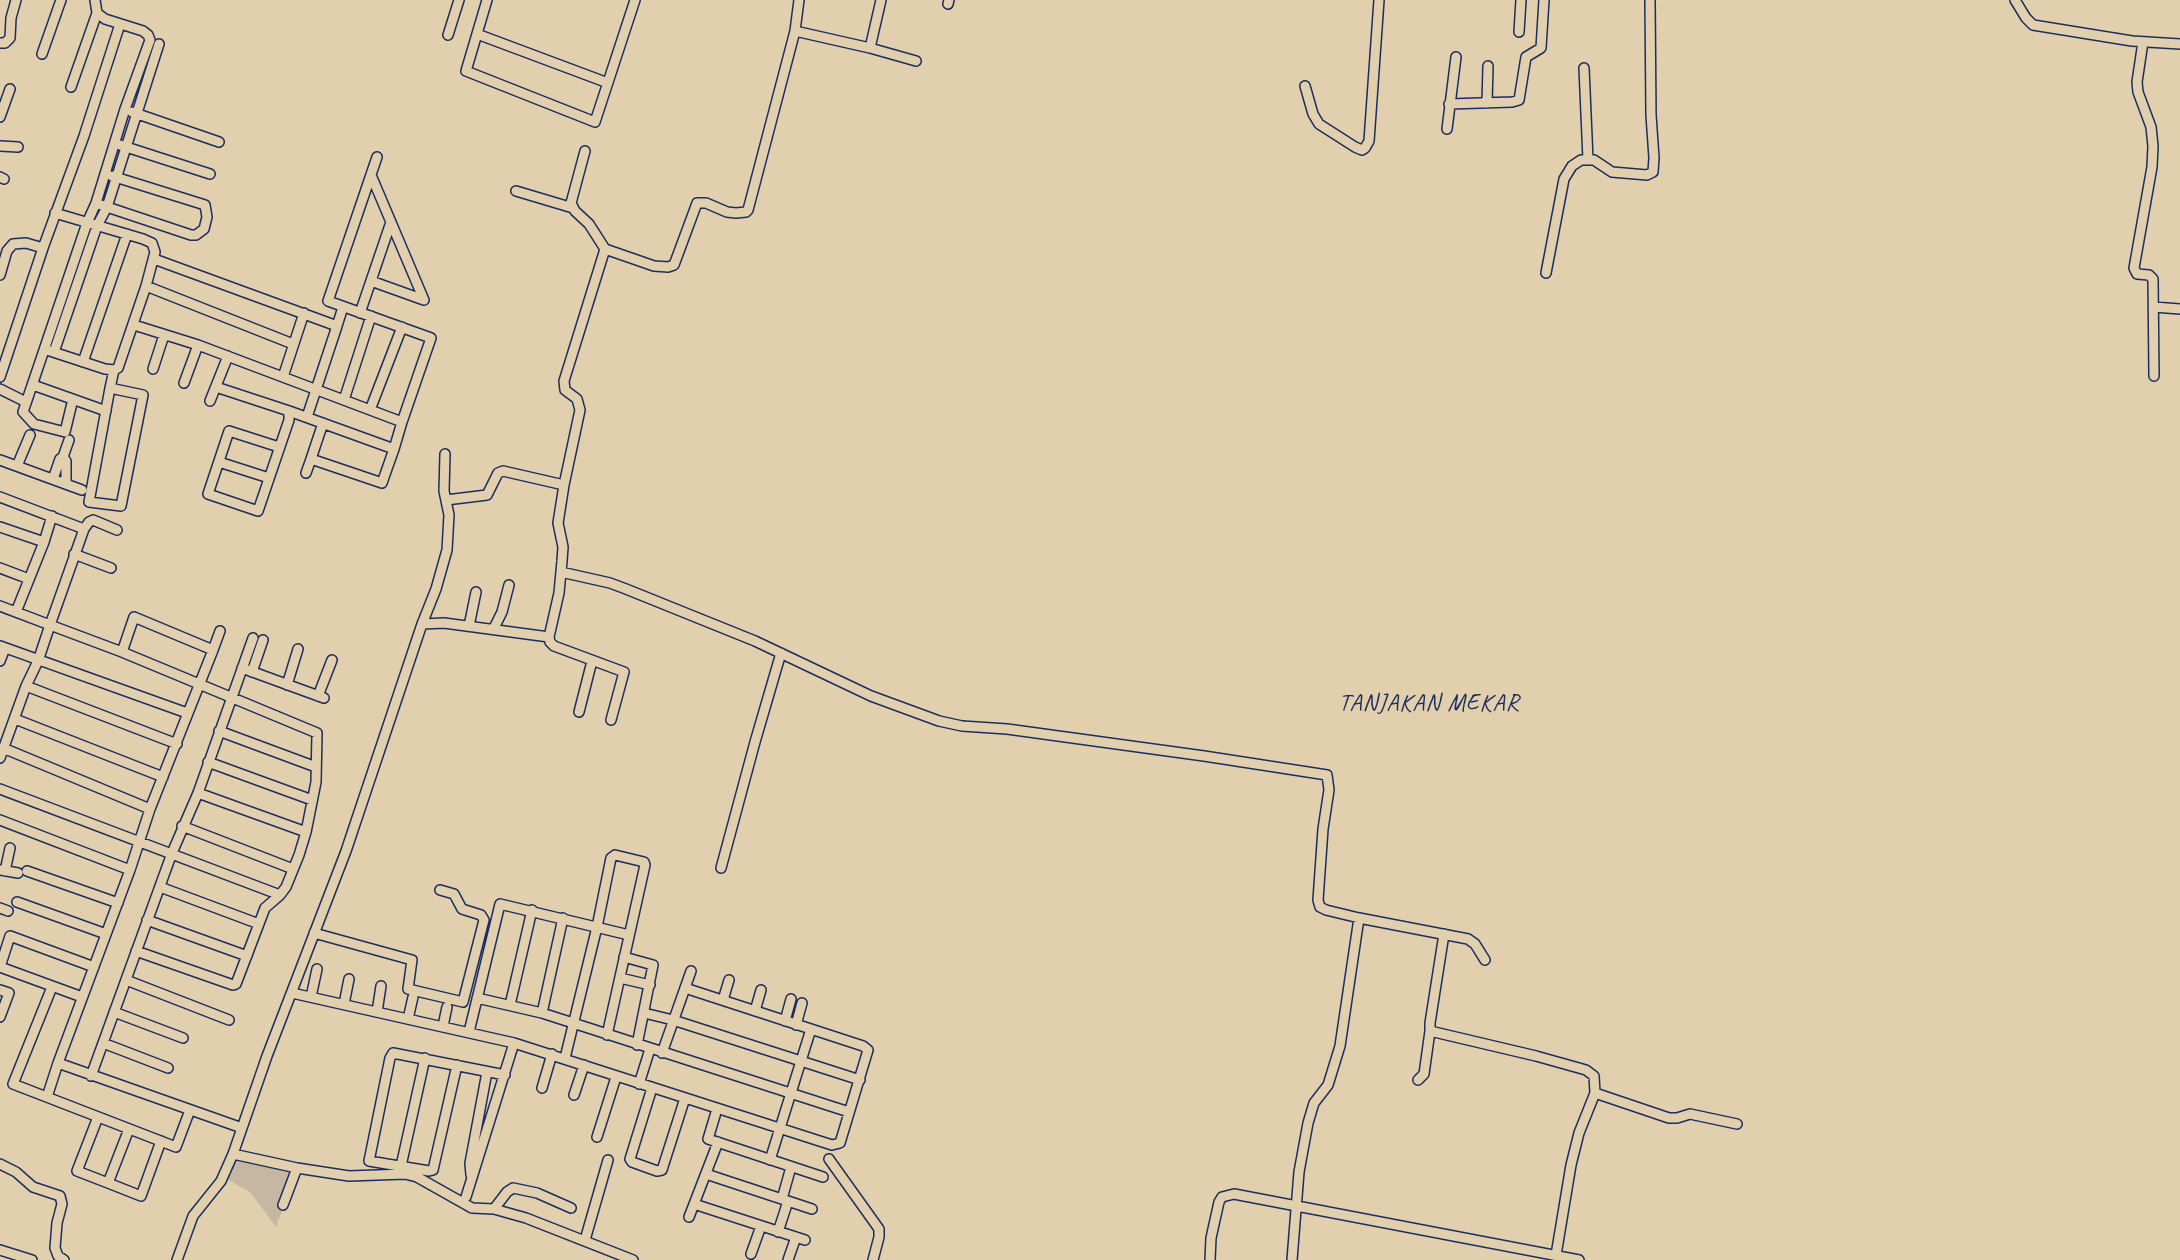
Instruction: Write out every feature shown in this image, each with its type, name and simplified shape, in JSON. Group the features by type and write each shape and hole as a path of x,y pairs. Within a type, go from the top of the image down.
{"street":[{"path":"0,43 5,43 10,38 11,18 16,0"},
{"path":"42,54 62,0"},
{"path":"71,87 97,13 95,0"},
{"path":"448,35 460,0"},
{"path":"487,0 466,71 595,122 636,0"},
{"path":"516,191 573,208 589,224 604,249 654,266 672,267 676,261 697,203 706,203 727,212 746,212 755,188 795,31 799,0"},
{"path":"870,48 881,0"},
{"path":"1304,86 1313,114 1319,124 1355,147 1362,150 1365,148 1369,141 1379,0"},
{"path":"1519,32 1521,0"},
{"path":"1449,104 1512,102 1519,100 1526,57 1541,48 1544,0"},
{"path":"1546,273 1564,179 1572,166 1581,160 1594,160 1612,172 1647,175 1653,172 1650,0"},
{"path":"2015,0 2026,18 2033,25 2142,42 2180,44"},
{"path":"49,350 87,223 96,203 125,109 150,40 148,35 142,31 105,19 97,13"},
{"path":"0,378 55,212 84,136 120,24"},
{"path":"795,31 870,48 916,61"},
{"path":"477,34 608,83"},
{"path":"2142,42 2137,82 2138,92 2151,127 2153,146 2152,167 2134,268 2137,274 2152,277 2154,376"},
{"path":"73,399 65,432 34,424 23,412 97,226 107,207 159,44"},
{"path":"1447,129 1456,57"},
{"path":"1487,103 1488,66"},
{"path":"1584,68 1588,160"},
{"path":"0,117 10,89"},
{"path":"125,109 219,142"},
{"path":"115,144 210,174"},
{"path":"0,146 18,147"},
{"path":"573,208 571,197 585,151"},
{"path":"311,458 382,484 431,338 328,301 377,157"},
{"path":"96,203 191,235 200,233 206,224 205,205 105,174"},
{"path":"371,175 424,300 371,281"},
{"path":"55,212 152,243 155,252 122,361 118,368 114,370 110,388 89,502 121,506 143,395 110,388"},
{"path":"360,313 391,222"},
{"path":"84,362 127,234"},
{"path":"0,276 7,250 12,244 26,243 43,248"},
{"path":"604,249 564,381 565,390 577,399 580,410 558,523 563,547 561,572 549,637 550,642 554,646 624,672 611,720"},
{"path":"154,259 304,312 337,326"},
{"path":"146,286 293,344"},
{"path":"307,417 343,307"},
{"path":"2154,307 2180,309"},
{"path":"283,376 304,312"},
{"path":"344,400 370,316"},
{"path":"134,325 198,344 402,422"},
{"path":"370,410 402,327"},
{"path":"153,369 164,335"},
{"path":"184,383 198,344"},
{"path":"49,350 114,370"},
{"path":"210,401 228,356"},
{"path":"33,385 106,411"},
{"path":"216,387 290,411 394,449"},
{"path":"0,389 26,402"},
{"path":"280,448 230,431 208,494 258,511 280,448 289,420 290,411"},
{"path":"306,474 323,423"},
{"path":"17,466 30,434"},
{"path":"53,479 68,440"},
{"path":"177,1260 193,1216 221,1180 233,1154 267,1056 346,852 422,624 436,589 447,550 450,521 444,490 445,454"},
{"path":"63,457 66,461 66,484"},
{"path":"0,460 82,490"},
{"path":"219,462 269,478"},
{"path":"446,500 488,495 498,473 503,472 564,485"},
{"path":"0,497 84,529"},
{"path":"16,612 44,542 52,516"},
{"path":"0,758 26,686 38,661 84,529 88,522 92,520 117,530"},
{"path":"0,527 44,542"},
{"path":"74,554 111,568"},
{"path":"0,568 29,579"},
{"path":"561,572 610,583 755,641 871,696 939,722 962,726 1007,729 1326,775 1329,790 1323,829 1318,904 1326,910 1359,918 1468,939 1475,944 1486,960"},
{"path":"494,628 502,612 509,585"},
{"path":"469,626 476,592"},
{"path":"0,606 122,652 200,686 314,731 318,737 316,782 306,832 286,888 265,908 238,980 233,985 136,951"},
{"path":"122,652 134,617 213,650"},
{"path":"422,624 444,623 494,628 549,637"},
{"path":"47,1098 82,997 130,870 150,808 177,744 187,713 200,686 220,631"},
{"path":"91,1076 182,826 198,793 230,698 253,638"},
{"path":"252,672 263,640"},
{"path":"0,660 2,647 187,713"},
{"path":"287,685 298,649"},
{"path":"721,868 781,653"},
{"path":"242,668 321,697 332,660"},
{"path":"579,712 592,661"},
{"path":"26,686 177,744"},
{"path":"15,719 163,777"},
{"path":"219,731 316,767"},
{"path":"3,748 150,808"},
{"path":"208,762 312,800"},
{"path":"0,789 280,895"},
{"path":"198,793 306,832"},
{"path":"0,820 130,870"},
{"path":"182,826 293,869"},
{"path":"10,848 2,870 18,873"},
{"path":"565,1058 612,855 644,862 645,867 607,1035"},
{"path":"28,871 118,903"},
{"path":"160,887 259,924"},
{"path":"314,933 412,960 408,989 462,1002 465,999 484,920 481,915 462,909 454,894 440,890"},
{"path":"17,902 106,934"},
{"path":"469,1032 500,904 532,910 629,935"},
{"path":"510,1006 532,910"},
{"path":"542,1013 564,918"},
{"path":"1292,1260 1299,1172 1310,1111 1328,1085 1340,1046 1359,918"},
{"path":"147,920 247,956"},
{"path":"1418,1080 1424,1074 1444,934"},
{"path":"82,997 0,967 10,936 94,966"},
{"path":"624,956 653,965 637,1045"},
{"path":"311,997 317,970"},
{"path":"662,1052 691,971"},
{"path":"620,978 650,985"},
{"path":"344,1004 349,979"},
{"path":"126,980 229,1020"},
{"path":"723,1000 729,980"},
{"path":"52,986 13,1084 176,1146 190,1110"},
{"path":"377,1012 382,986"},
{"path":"292,993 469,1032 552,1054 616,1077 718,1109 835,1145 840,1143 868,1050 865,1047 685,988"},
{"path":"0,990 9,993 0,1017"},
{"path":"755,1011 761,990"},
{"path":"408,1019 413,997"},
{"path":"477,998 542,1013 849,1112"},
{"path":"785,1021 791,999"},
{"path":"796,1024 802,1003"},
{"path":"443,1026 447,1007"},
{"path":"114,1012 183,1038"},
{"path":"644,1013 673,1020 860,1080"},
{"path":"770,1160 811,1029"},
{"path":"1430,1032 1536,1056 1586,1070 1594,1076 1595,1092 1579,1133 1571,1165 1556,1256"},
{"path":"103,1043 168,1068"},
{"path":"466,1197 514,1044"},
{"path":"639,1084 650,1049"},
{"path":"457,1066 433,1170 369,1162 390,1058 393,1053 505,1075"},
{"path":"542,1088 552,1054"},
{"path":"401,1166 425,1058"},
{"path":"58,1063 242,1128"},
{"path":"574,1095 584,1065"},
{"path":"472,1179 470,1164 487,1072"},
{"path":"597,1137 616,1077"},
{"path":"652,1088 630,1160 657,1171 661,1171 663,1168 684,1098"},
{"path":"1595,1092 1673,1118 1690,1114 1737,1124"},
{"path":"718,1109 708,1138 823,1177"},
{"path":"98,1117 78,1171 140,1196 161,1141"},
{"path":"108,1183 129,1129"},
{"path":"689,1217 718,1142"},
{"path":"233,1154 297,1168 349,1176 405,1174 417,1177 472,1208 494,1209 526,1218 633,1260"},
{"path":"829,1159 879,1229 879,1240 873,1260"},
{"path":"585,1240 608,1160"},
{"path":"0,1165 16,1172 33,1187 56,1194 62,1198 55,1248 58,1256 64,1260"},
{"path":"778,1232 791,1167"},
{"path":"284,1205 297,1168"},
{"path":"706,1174 812,1209"},
{"path":"494,1209 507,1192 513,1188 537,1193 571,1208"},
{"path":"1210,1260 1215,1216 1222,1198 1227,1195 1242,1194 1578,1260"},
{"path":"694,1204 800,1239 788,1260"},
{"path":"751,1254 761,1226"},
{"path":"0,1250 28,1260"}],"shaded area":[{"path":"235,1153 298,1166 276,1227 250,1192 225,1178"}],"district":[{"name":"TANJAKAN MEKAR","path":"1429,704"}]}
